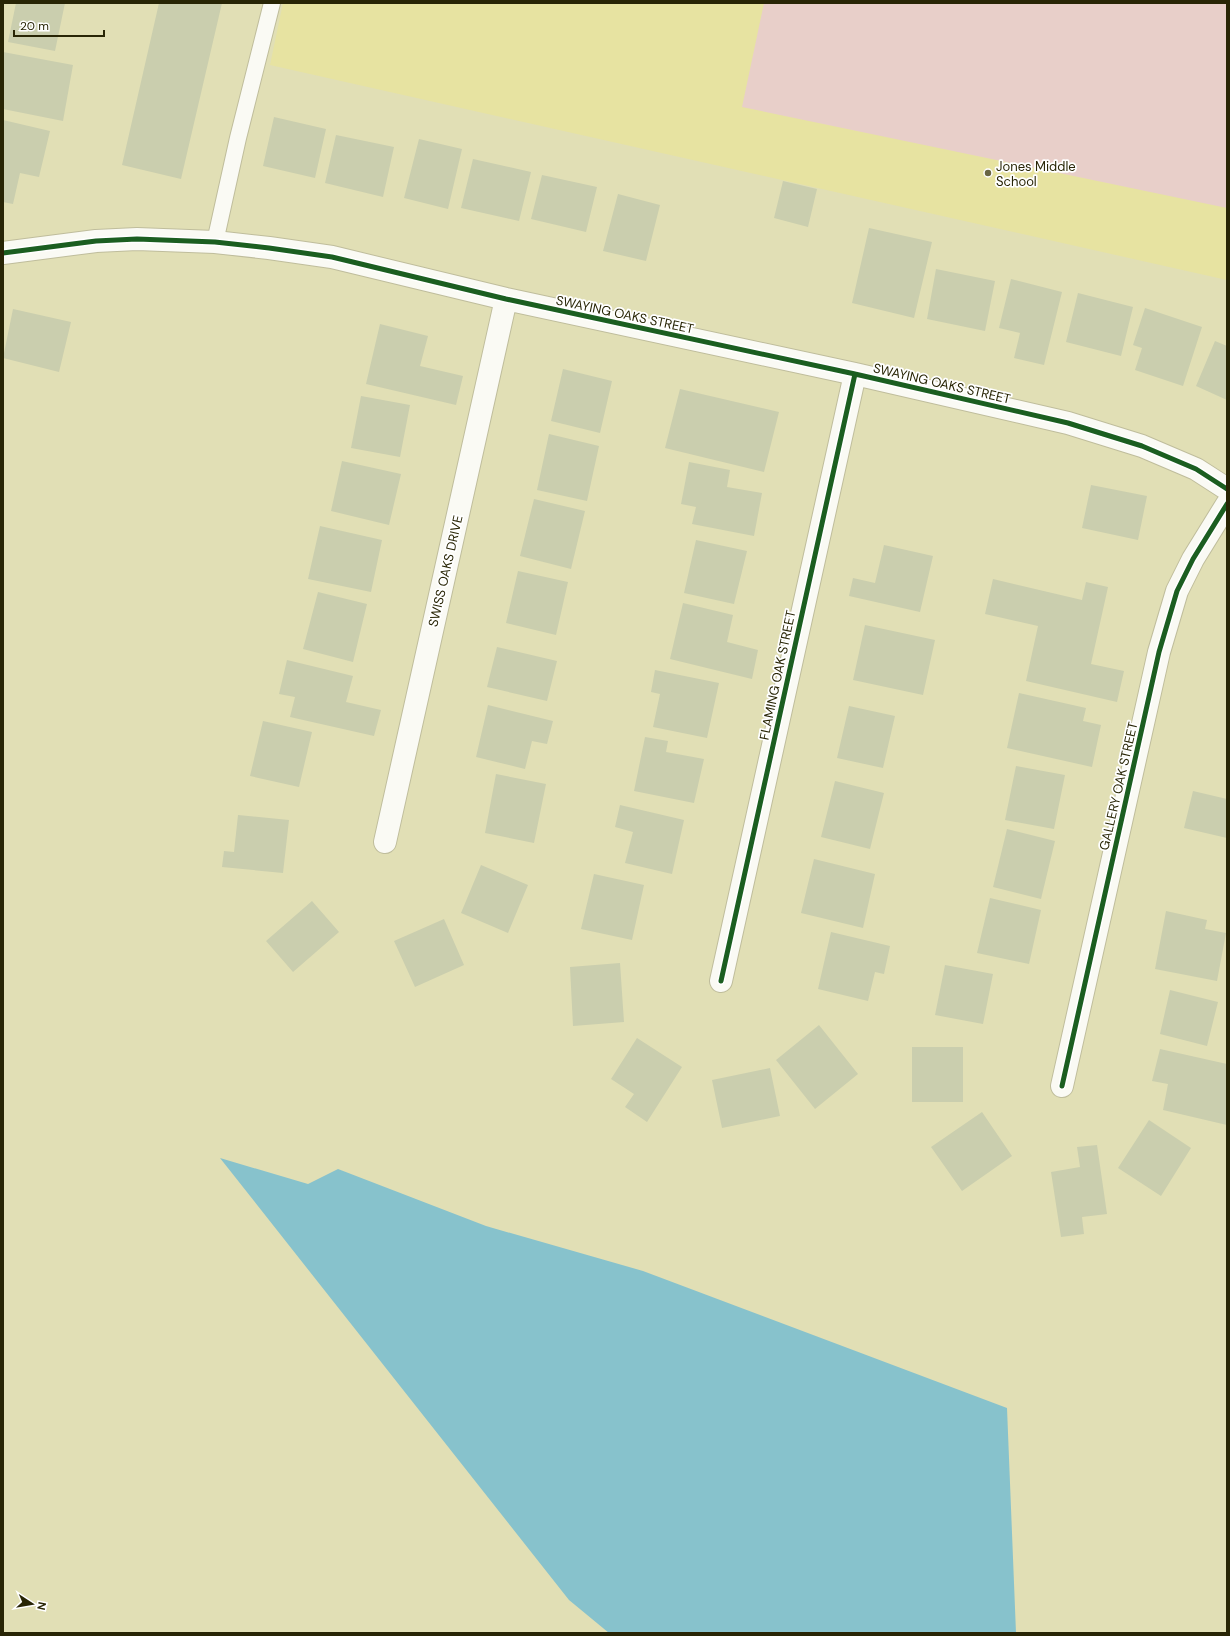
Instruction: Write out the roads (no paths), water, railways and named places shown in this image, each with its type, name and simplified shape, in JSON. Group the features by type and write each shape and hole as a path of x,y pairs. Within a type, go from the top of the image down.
{"street":[{"name":"SWAYING OAKS STREET","path":"3,253 96,241 137,239 215,242 332,257 506,299 855,374 1068,423 1142,446 1196,469 1227,489"},
{"name":"SWISS OAKS DRIVE","path":"385,842 506,299"},
{"name":"FLAMING OAK STREET","path":"721,981 855,374"},
{"name":"GALLERY OAK STREET","path":"1062,1086 1159,652 1177,591 1193,559 1227,504"}],"lane":[{"path":"215,242 238,138 272,3"}],"water":[{"path":"220,1158 308,1184 338,1169 486,1226 643,1271 1007,1408 1016,1633 609,1633 569,1600"}],"place":[{"name":"Jones Middle School","path":"988,173"}]}
